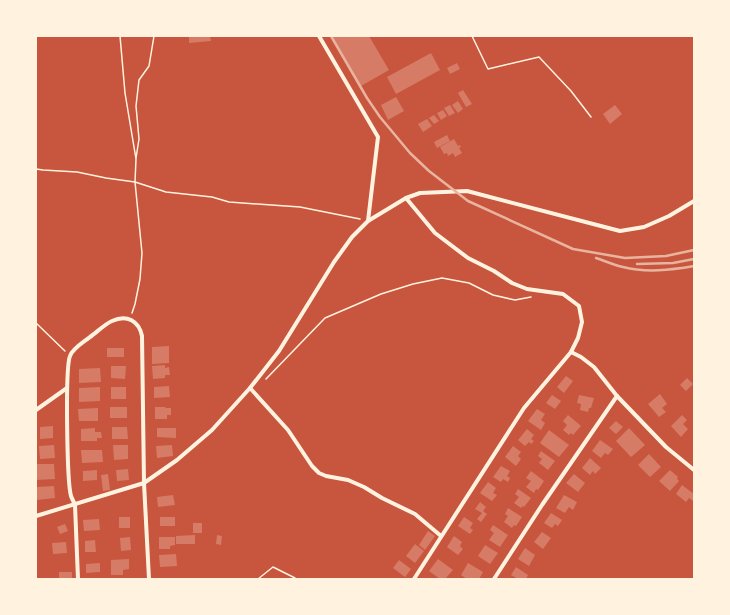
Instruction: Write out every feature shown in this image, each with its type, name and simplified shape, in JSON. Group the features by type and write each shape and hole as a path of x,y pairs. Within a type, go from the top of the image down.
{"street":[{"path":"319,36 378,137 368,221"},
{"path":"36,516 144,483 177,460 212,430 250,388 279,351 352,237 368,221 406,198 420,193 467,191 620,231 644,227 669,216 694,201"},
{"path":"406,198 435,233 468,258 512,283 527,289 563,294 579,306 582,322 578,338 571,352 524,408 414,579"},
{"path":"78,579 75,505 71,496 70,482 67,388 70,355 79,346 112,321 130,319 138,325 142,336 144,483 149,579"},
{"path":"571,352 582,357 594,367 617,396 666,447 694,470"},
{"path":"36,410 67,388"},
{"path":"250,388 288,430 312,466 319,473 326,476 348,480 364,487 382,498 415,514 442,536"},
{"path":"494,579 542,505 617,396"}],"path":[{"path":"120,36 125,93 136,159"},
{"path":"130,319 135,304 140,279 142,253 136,182 136,159 139,139 136,106 139,80 149,66 154,36"},
{"path":"472,36 488,69 539,57 591,117"},
{"path":"36,169 76,172 136,182 166,192 212,197 229,202 300,207 368,221"},
{"path":"265,380 325,318 381,294 414,284 442,278 469,283 493,295 515,300 537,296"},
{"path":"36,323 70,355"},
{"path":"258,579 273,567 295,578"}],"building":[{"path":"189,36 210,36 211,41 189,43"},
{"path":"332,36 369,36 389,70 361,86"},
{"path":"431,53 440,70 396,94 387,77"},
{"path":"457,63 460,69 450,74 447,68"},
{"path":"463,90 472,104 466,107 458,93"},
{"path":"396,97 404,111 388,120 381,105"},
{"path":"458,101 463,109 458,113 452,105"},
{"path":"450,105 455,113 449,116 444,108"},
{"path":"615,105 622,114 610,124 603,114"},
{"path":"443,110 447,116 441,120 437,113"},
{"path":"434,115 439,121 434,124 429,118"},
{"path":"427,119 432,126 423,132 418,124"},
{"path":"447,135 450,141 437,148 434,142"},
{"path":"454,139 458,146 460,145 461,147 459,148 462,153 455,157 453,153 448,156 447,153 444,154 440,147"},
{"path":"169,346 169,363 152,364 152,347"},
{"path":"107,348 124,348 124,357 107,357"},
{"path":"165,365 165,368 169,367 170,375 165,375 165,378 153,379 152,366"},
{"path":"111,366 126,366 125,379 111,378"},
{"path":"100,368 101,382 79,383 79,369"},
{"path":"566,376 573,381 564,393 557,387"},
{"path":"687,378 693,384 686,391 680,385"},
{"path":"169,386 170,397 154,398 154,387"},
{"path":"100,387 100,401 79,402 79,388"},
{"path":"111,387 126,387 126,399 111,399"},
{"path":"660,394 667,404 662,408 666,412 659,417 648,404"},
{"path":"552,395 561,401 555,409 546,403"},
{"path":"579,395 594,398 588,412 580,410 581,404 577,403"},
{"path":"110,407 127,407 127,418 110,418"},
{"path":"155,407 171,408 171,415 167,415 167,419 155,419"},
{"path":"98,408 98,421 79,421 78,409"},
{"path":"537,409 545,414 541,420 545,423 541,430 528,421"},
{"path":"568,415 581,426 573,435 571,433 569,435 563,430 567,425 563,421"},
{"path":"682,415 687,420 683,424 688,429 681,437 671,426"},
{"path":"616,421 623,427 616,434 609,428"},
{"path":"53,426 53,438 40,439 40,427"},
{"path":"112,427 127,427 128,439 112,439"},
{"path":"95,428 95,432 101,432 102,438 97,438 97,441 81,441 81,429"},
{"path":"157,428 176,428 176,438 157,437"},
{"path":"629,428 645,445 631,457 616,441"},
{"path":"527,429 534,435 531,439 534,441 531,444 529,442 525,446 518,440"},
{"path":"549,430 569,445 559,457 540,443"},
{"path":"600,440 613,449 608,455 605,453 601,458 592,451"},
{"path":"54,445 55,458 40,459 39,446"},
{"path":"113,445 128,445 128,459 114,460"},
{"path":"172,445 173,456 157,458 156,446"},
{"path":"513,446 521,452 518,456 521,459 516,466 505,457"},
{"path":"81,450 102,450 103,462 82,463"},
{"path":"541,451 555,461 548,470 539,463 542,459 538,456"},
{"path":"649,454 661,467 650,477 638,465"},
{"path":"590,458 601,468 595,474 593,471 590,475 582,468"},
{"path":"36,464 54,464 55,479 36,480"},
{"path":"501,466 510,471 507,476 510,478 508,482 503,479 501,482 493,477"},
{"path":"128,469 129,480 117,481 116,470"},
{"path":"97,470 97,480 83,481 83,471"},
{"path":"670,470 678,477 677,479 679,481 670,491 659,481"},
{"path":"531,471 544,481 534,493 526,487 531,481 526,478"},
{"path":"108,474 110,490 103,491 101,475"},
{"path":"574,474 585,483 578,492 566,483"},
{"path":"488,482 496,488 493,493 497,495 492,501 480,493"},
{"path":"682,485 694,494 693,501 689,498 686,502 676,494"},
{"path":"54,486 55,498 37,500 36,487"},
{"path":"518,489 531,498 524,507 523,506 521,508 514,503 519,497 515,494"},
{"path":"173,495 175,505 158,507 157,497"},
{"path":"564,495 577,502 573,510 569,507 565,513 556,508"},
{"path":"480,502 486,507 483,511 487,514 481,522 477,519 482,513 475,509"},
{"path":"508,508 522,517 516,526 514,525 512,528 504,522 508,516 505,514"},
{"path":"551,513 562,520 558,526 555,524 552,528 544,523"},
{"path":"119,517 130,517 130,528 119,528"},
{"path":"160,517 175,517 175,526 160,526"},
{"path":"464,517 473,523 470,528 473,530 470,534 458,526"},
{"path":"99,519 100,530 84,531 83,520"},
{"path":"193,523 202,523 202,533 193,533"},
{"path":"65,524 68,531 60,534 57,527"},
{"path":"493,525 508,535 500,547 489,540 494,533 490,530"},
{"path":"428,531 435,536 425,550 419,545"},
{"path":"542,532 551,538 543,549 534,542"},
{"path":"195,535 195,544 176,544 176,536"},
{"path":"217,535 222,536 221,545 216,544"},
{"path":"454,536 462,542 460,546 463,549 458,555 447,547"},
{"path":"130,537 131,550 121,551 120,538"},
{"path":"159,537 175,537 175,545 170,546 170,549 159,549"},
{"path":"95,540 96,552 85,552 85,541"},
{"path":"66,542 67,553 53,554 52,543"},
{"path":"415,544 424,551 415,563 406,556"},
{"path":"485,545 498,553 490,564 478,556"},
{"path":"525,548 535,555 529,566 518,559"},
{"path":"176,554 177,566 160,567 159,555"},
{"path":"129,559 129,569 123,570 123,575 111,575 111,560"},
{"path":"438,559 453,570 445,579 440,579 429,571"},
{"path":"399,560 411,569 405,577 393,568"},
{"path":"100,563 100,572 86,573 86,564"},
{"path":"468,563 483,572 479,579 467,579 461,575"},
{"path":"516,567 528,575 526,579 518,579 511,575"},
{"path":"59,572 72,572 72,579 59,579"}],"railway":[{"path":"331,36 367,98 380,117 410,153 429,171 468,201 573,249 625,258 666,256 694,250"},
{"path":"596,258 620,266 641,270 667,270 694,266"},
{"path":"637,264 673,263 694,259"}]}
